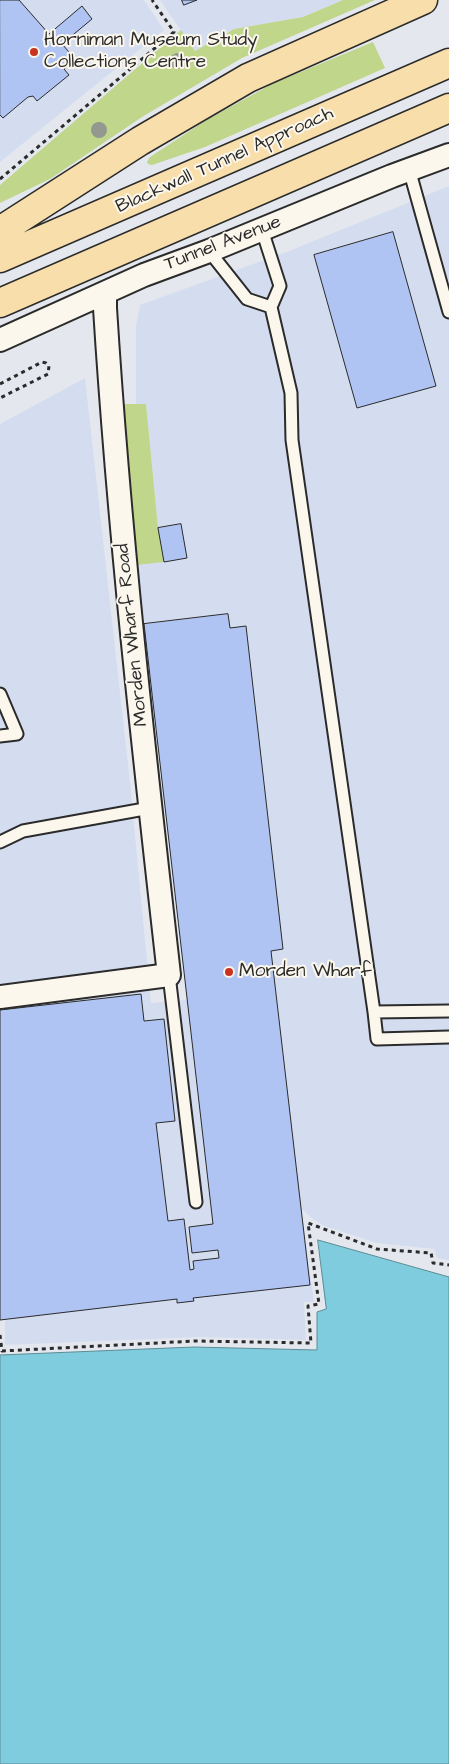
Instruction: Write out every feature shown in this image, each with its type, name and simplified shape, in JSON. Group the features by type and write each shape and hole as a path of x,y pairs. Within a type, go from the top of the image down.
{"highway":[{"path":"0,232 140,141 248,78 424,0"},
{"name":"Blackwall Tunnel Approach","path":"0,258 449,63"},
{"name":"Blackwall Tunnel Approach","path":"0,302 449,108"},
{"path":"388,135 449,114"}],"street":[{"name":"Tunnel Avenue","path":"0,340 144,275 210,251 409,169 449,155"},
{"name":"Morden Wharf Road","path":"105,294 111,404 150,808 169,976"},
{"path":"0,996 52,997 110,990 169,976"}],"lane":[{"path":"409,169 449,312"},
{"path":"262,230 280,286 271,307 291,393 292,440 377,1039 449,1037"},
{"path":"210,251 247,299 271,307"},
{"path":"0,694 17,734 0,736"},
{"path":"0,842 23,831 150,808"},
{"path":"169,976 196,1202"},
{"path":"374,1012 449,1010"}],"path":[{"path":"0,179 174,32 152,0"},
{"path":"0,384 42,362 49,366 48,374 0,398"},
{"path":"0,384 41,364 47,365 46,374 0,398"},
{"path":"0,1334 2,1351 195,1341 311,1344 308,1306 319,1304 308,1224 377,1249 430,1253 434,1263 449,1265"}],"shaded area":[{"path":"0,0 144,0 164,30 0,162"},
{"path":"160,0 343,0 303,17 234,29 195,51"},
{"path":"449,186 449,1260 437,1258 434,1249 376,1243 322,1225 301,1208 314,1302 304,1302 306,1340 200,1337 5,1345 5,1319 0,1320 0,424 85,378 130,782 151,1003 187,1000 137,565 163,562 146,404 136,404 136,326 140,305 289,251"}],"green space":[{"path":"343,0 375,0 242,58 142,117 50,179 0,203 0,185 181,30 195,51 234,29 303,17"},
{"path":"373,42 385,68 205,147 152,165 148,164 147,162 150,157 208,119 274,83"},
{"path":"120,404 146,404 158,528 164,562 137,565"}],"water":[{"path":"318,1240 449,1277 449,1764 0,1764 0,1355 194,1347 317,1350 317,1312 326,1309"}],"building":[{"name":"Horniman Museum Study Collections Centre","path":"0,0 19,0 49,34 82,6 92,19 62,44 76,60 64,69 69,75 37,101 33,96 28,97 3,118 0,115"},
{"path":"182,0 197,0 184,5"},
{"path":"393,232 436,386 357,408 314,255"},
{"path":"181,524 187,558 164,562 158,528"},
{"name":"Morden Wharf","path":"228,614 230,628 246,626 283,949 271,951 310,1285 193,1298 194,1301 177,1303 177,1299 0,1320 0,1010 141,994 144,1021 164,1019 175,1121 156,1123 168,1221 184,1219 190,1270 194,1269 193,1261 219,1258 218,1250 192,1253 189,1227 213,1224 144,624"}],"place":[{"name":"Horniman Museum Study Collections Centre","path":"34,52"},
{"name":"Morden Wharf","path":"229,972"}]}
